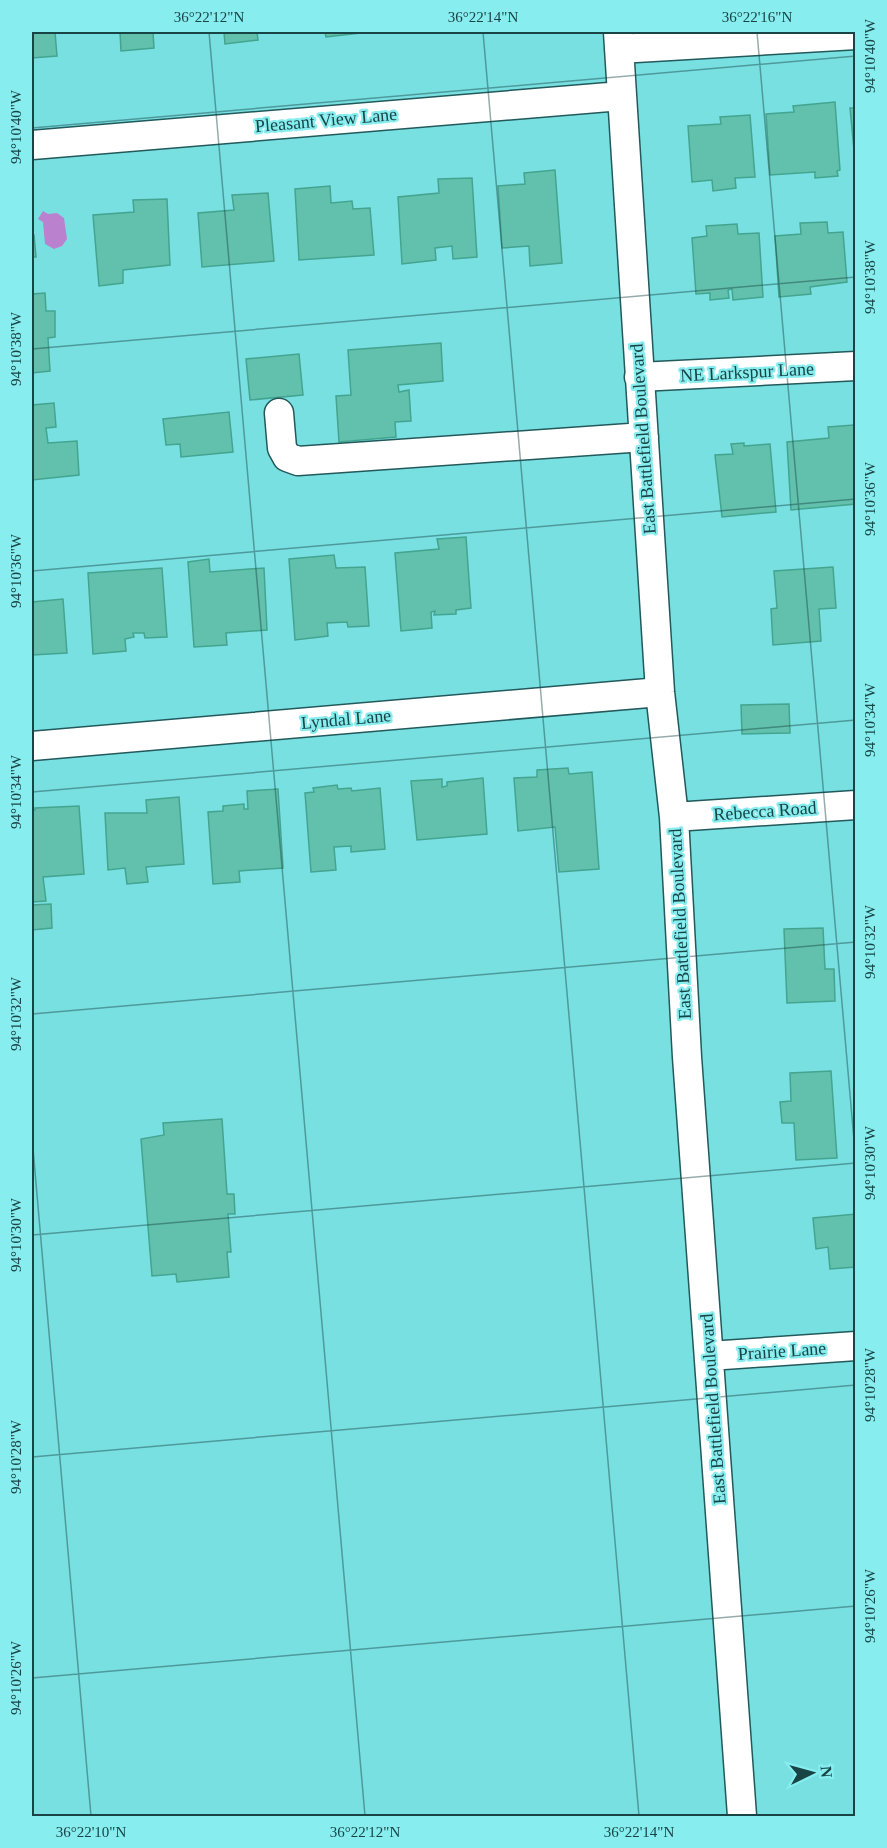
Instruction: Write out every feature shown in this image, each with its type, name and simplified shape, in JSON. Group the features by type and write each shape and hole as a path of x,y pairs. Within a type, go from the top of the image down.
{"street":[{"path":"619,40 855,35"},
{"name":"East Battlefield Boulevard","path":"619,40 660,692 674,817 687,1057 742,1816"},
{"name":"Pleasant View Lane","path":"32,145 621,96"},
{"name":"NE Larkspur Lane","path":"639,377 855,366"},
{"path":"279,413 282,448 287,457 308,461 644,437"},
{"name":"Lyndal Lane","path":"32,747 660,692"},
{"name":"Rebecca Road","path":"674,817 855,805"},
{"name":"Prairie Lane","path":"709,1356 855,1346"}],"shaded area":[{"path":"43,211 48,214 57,213 64,218 67,239 62,246 54,249 45,244 43,222 38,219"}],"building":[{"path":"32,32 55,32 57,56 32,58"},
{"path":"120,32 153,32 154,48 121,51"},
{"path":"224,32 257,32 258,40 225,44"},
{"path":"325,32 360,32 360,33 326,37"},
{"path":"835,102 840,170 837,171 838,176 815,178 815,172 770,175 766,114 794,112 793,106"},
{"path":"850,108 856,108 856,171"},
{"path":"750,115 755,177 735,178 736,188 713,191 712,180 692,182 688,126 721,124 720,117"},
{"path":"555,170 562,263 530,266 529,246 502,248 498,186 525,184 524,173"},
{"path":"472,178 477,257 453,259 452,246 435,248 436,260 402,264 398,197 439,193 438,179"},
{"path":"330,186 331,203 352,201 353,209 370,208 374,255 299,260 295,189"},
{"path":"268,193 274,261 202,267 198,213 234,210 232,195"},
{"path":"167,199 170,265 123,270 123,283 99,286 93,215 134,212 133,200"},
{"path":"827,222 828,233 843,232 847,282 810,287 811,294 779,297 775,236 801,234 800,223"},
{"path":"737,224 738,234 759,233 763,297 733,300 732,289 728,290 729,298 710,300 710,293 696,294 692,238 707,236 706,226"},
{"path":"32,235 34,235 36,257 32,257"},
{"path":"45,293 46,311 55,311 55,337 48,338 50,371 32,373 32,294"},
{"path":"441,343 443,381 398,385 399,392 409,390 411,421 395,422 396,437 339,442 336,396 351,395 348,350"},
{"path":"299,354 303,395 250,400 246,359"},
{"path":"54,403 56,427 46,428 48,443 77,441 79,475 32,480 32,405"},
{"path":"229,412 233,452 181,457 180,444 166,445 163,419"},
{"path":"854,425 856,504 791,510 787,442 829,438 828,427"},
{"path":"744,443 744,446 770,444 776,512 722,517 715,455 733,454 731,444"},
{"path":"466,537 471,608 456,610 456,614 434,615 435,611 431,612 432,628 401,631 395,553 439,549 437,539"},
{"path":"334,555 336,568 365,567 369,626 348,627 347,622 327,623 328,636 295,640 289,559"},
{"path":"209,559 210,572 264,568 267,630 226,633 227,645 194,647 188,562"},
{"path":"833,567 836,608 819,609 821,641 773,645 771,609 777,608 774,571"},
{"path":"162,568 167,637 145,638 144,633 133,633 134,637 125,639 126,651 93,654 88,573"},
{"path":"63,599 67,653 32,655 32,602"},
{"path":"789,704 790,733 742,734 741,705"},
{"path":"568,768 569,774 592,772 599,869 559,872 555,827 518,831 514,778 537,777 537,770"},
{"path":"483,778 487,834 417,840 411,781 442,779 442,787 447,786 447,782"},
{"path":"337,785 338,789 351,788 352,791 380,788 385,849 351,852 351,846 334,847 336,870 311,872 305,793 314,792 313,788"},
{"path":"278,789 283,868 239,871 240,882 213,884 208,812 223,811 223,806 244,804 244,809 248,809 247,791"},
{"path":"179,797 184,864 146,867 148,882 127,884 125,868 108,870 105,813 147,813 146,800"},
{"path":"79,806 84,874 43,877 46,901 32,902 32,810"},
{"path":"51,904 52,928 32,930 32,905"},
{"path":"823,928 825,969 834,969 835,1001 787,1003 784,929"},
{"path":"831,1071 837,1158 796,1160 794,1123 782,1123 780,1102 791,1101 790,1073"},
{"path":"222,1119 227,1194 234,1194 235,1214 228,1214 231,1252 227,1252 229,1277 177,1282 176,1274 152,1276 141,1139 164,1135 163,1123"},
{"path":"856,1214 856,1267 830,1269 828,1247 816,1249 813,1218"}]}
